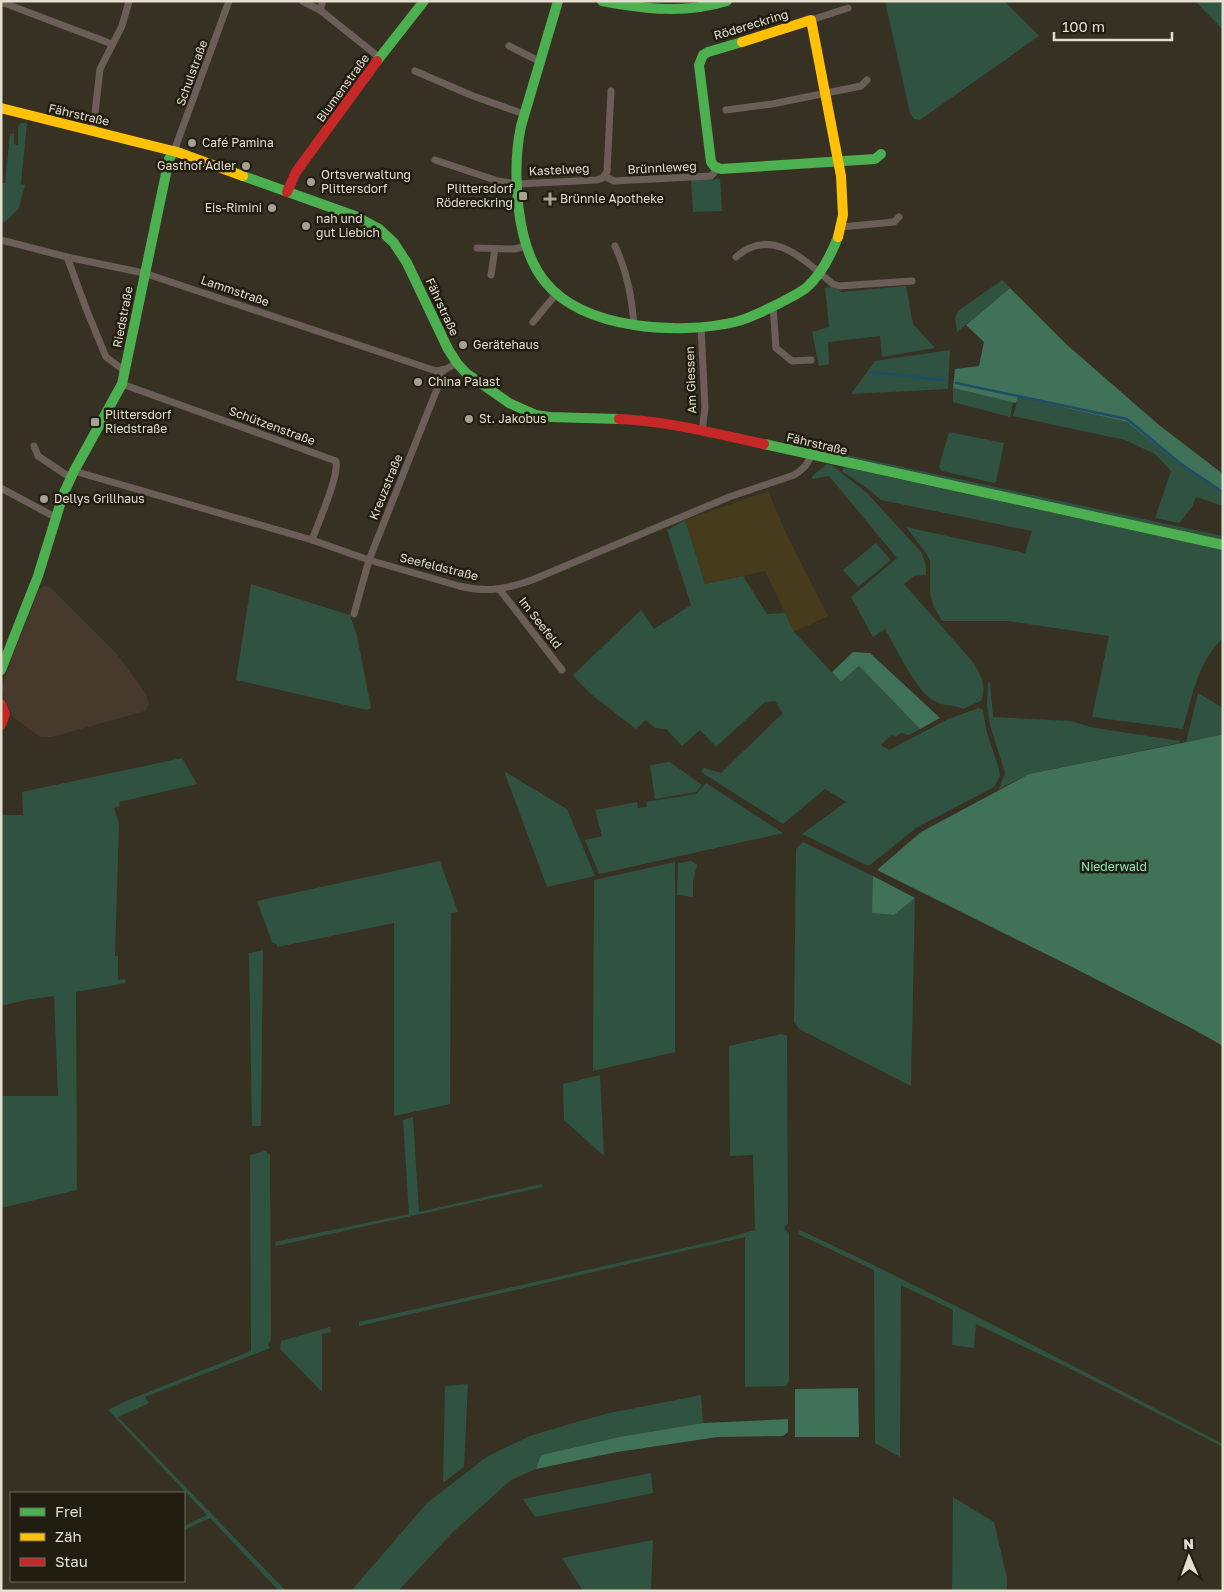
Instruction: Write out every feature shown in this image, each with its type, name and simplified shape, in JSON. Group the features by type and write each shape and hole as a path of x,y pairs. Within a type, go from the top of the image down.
{"main road":[{"name":"Blumenstraße","path":"287,192 296,172 424,1"},
{"path":"558,1 524,114 520,137 517,184 526,246 532,262 540,275 557,293 585,311 611,320 663,329 701,328 734,322 774,306 797,294 810,284 833,249 841,227 842,200 838,162 811,20"},
{"path":"602,1 644,8 679,10 727,1"},
{"name":"Rödereckring","path":"718,168 711,162 699,70 702,55 811,20"},
{"name":"Fährstraße","path":"1,108 174,151 355,216 379,229 394,243 407,263 448,349 457,363 481,385 509,403 536,415 635,420 702,431 1223,545"},
{"name":"Riedstraße","path":"1,670 38,576 55,517 72,474 122,384 170,154 174,151"},
{"path":"718,168 875,159 881,154"},
{"path":"1,704 5,714 1,725"}],"street":[{"path":"94,131 100,69 122,26 130,1"},
{"name":"Schulstraße","path":"174,151 229,1"},
{"path":"302,1 320,10 380,58"},
{"path":"320,10 323,1"},
{"path":"1,2 112,44"},
{"path":"811,20 848,8"},
{"path":"509,46 539,61"},
{"path":"415,71 473,96 524,114"},
{"path":"726,110 772,104 862,86 867,80"},
{"name":"Kastelweg","path":"517,184 596,180 604,176 607,172 611,91"},
{"path":"435,160 517,184"},
{"name":"Brünnleweg","path":"604,176 614,181 711,176 718,168"},
{"path":"841,227 894,222 899,217"},
{"name":"Lammstraße","path":"1,240 67,257 144,272 436,371 443,370"},
{"path":"736,257 755,246 768,244 795,252 818,272 839,286 912,281"},
{"path":"477,248 514,249 526,246"},
{"path":"615,246 622,260 629,285 634,325"},
{"path":"491,275 495,249"},
{"path":"67,257 106,357 124,371"},
{"path":"533,322 557,293"},
{"path":"774,306 776,348 792,361 810,360"},
{"name":"Am Giessen","path":"701,328 705,408 702,431"},
{"path":"443,370 457,363"},
{"name":"Kreuzstraße","path":"354,614 369,560 441,380 443,370"},
{"name":"Schützenstraße","path":"122,384 336,461 337,466 334,480 312,540"},
{"path":"34,446 38,456 72,474"},
{"name":"Seefeldstraße","path":"72,474 312,540 369,560 470,589 500,590 532,580 729,497 794,475 809,462 811,455"},
{"path":"1,488 55,517"},
{"name":"Im Seefeld","path":"500,590 562,670"}],"shaded area":[{"path":"768,491 784,529 828,616 794,632 765,571 705,584 685,520"},
{"path":"44,586 50,587 117,654 146,694 149,704 145,711 52,737 40,737 13,717 4,699 2,687 40,588"}],"green space":[{"path":"885,1 1004,1 1039,36 920,120 914,119 910,113"},
{"path":"1195,1 1223,1 1223,30"},
{"path":"21,123 27,123 21,184 25,185 19,208 4,223 1,220 1,183 5,183 10,134 14,133 14,144 18,145 18,126"},
{"path":"720,179 722,211 693,212 691,180"},
{"path":"1002,280 1010,288 957,332 955,318 958,311"},
{"path":"906,286 913,324 935,348 882,357 880,336 828,342 829,364 819,366 812,332 829,327 825,288 832,287 842,292"},
{"path":"1010,288 1066,344 1159,425 1223,474 1223,493 1183,467 1127,422 1018,397 1016,403 953,388 955,369 979,366 984,342 966,325"},
{"path":"950,350 948,389 851,394 875,361"},
{"path":"953,388 1013,402 1010,417 953,402"},
{"path":"1018,397 1127,422 1183,467 1223,493 1223,506 1196,497 1192,507 1179,523 1155,518 1171,471 1155,454 1125,440 1013,416"},
{"path":"949,432 1004,443 996,482 942,471 939,467"},
{"path":"819,449 1223,536 1223,541 820,453"},
{"path":"827,464 833,466 867,493 922,553 926,566 926,575 914,576 904,584 973,662 981,676 983,685 981,701 963,709 936,702 929,698 915,681 885,629 873,637 851,597 897,558 829,476 813,479 812,476"},
{"path":"844,467 1223,550 1223,638 1207,657 1202,668 1183,729 1092,717 1109,636 1007,621 942,621 934,607 930,594 930,561 906,527 1025,553 1032,531 881,500 842,471"},
{"path":"685,520 705,584 743,576 767,614 785,613 794,632 841,682 859,666 920,729 909,735 901,733 896,737 891,735 881,745 889,750 948,719 979,708 983,710 987,733 1000,776 994,787 916,828 870,865 866,865 802,834 846,802 825,789 783,824 701,772 704,768 721,773 783,713 775,701 765,702 716,747 700,730 682,746 666,729 655,728 646,720 636,729 592,695 573,676 574,674 641,610 654,629 691,605 667,530"},
{"path":"876,543 891,560 858,587 843,570"},
{"path":"251,584 350,615 357,636 371,708 367,710 236,680"},
{"path":"853,652 870,653 940,718 920,729 859,666 841,682 832,672"},
{"path":"990,682 993,717 1071,721 1090,727 1180,741 1179,743 1029,774 999,789 1005,773 990,725 987,705 988,683"},
{"path":"1198,693 1223,708 1223,736 1186,742"},
{"name":"Niederwald","path":"1223,736 1223,1046 1072,967 877,870 921,832 1029,774"},
{"path":"182,758 197,784 119,802 120,806 114,808 119,823 115,956 118,956 118,980 125,979 126,983 76,992 77,1190 1,1208 1,1096 58,1096 54,996 1,1006 1,815 23,815 22,792"},
{"path":"670,762 702,785 696,792 655,799 650,765"},
{"path":"504,771 567,809 595,876 547,887"},
{"path":"706,783 783,833 599,874 585,840 602,836 595,810 637,802 638,808 647,807 646,802 696,794"},
{"path":"803,842 873,876 873,913 894,915 915,898 911,1086 799,1029 794,1022 796,849"},
{"path":"440,861 458,912 451,913 450,1104 394,1116 394,923 278,947 272,942 257,901"},
{"path":"692,861 697,865 693,882 693,897 677,895 678,863"},
{"path":"675,862 675,1052 593,1071 594,880"},
{"path":"873,876 915,898 894,915 872,913"},
{"path":"263,950 261,1126 252,1126 249,953"},
{"path":"781,1034 787,1036 788,1224 784,1229 789,1233 789,1381 786,1386 745,1387 745,1237 359,1326 359,1322 719,1240 755,1230 753,1155 730,1156 729,1046"},
{"path":"600,1075 604,1156 564,1120 563,1084"},
{"path":"413,1117 419,1212 542,1184 543,1187 276,1246 275,1242 409,1214 403,1120"},
{"path":"265,1151 270,1155 271,1339 268,1345 270,1348 145,1397 149,1403 118,1417 286,1591 279,1591 210,1518 185,1530 185,1526 207,1515 108,1410 251,1351 250,1155"},
{"path":"800,1230 907,1281 1013,1335 1223,1444 1223,1447 1071,1369 976,1324 974,1348 952,1345 953,1310 901,1285 900,1457 875,1443 874,1270 798,1234"},
{"path":"330,1327 331,1332 322,1334 322,1392 280,1349 281,1341"},
{"path":"468,1384 464,1467 443,1483 445,1386"},
{"path":"858,1388 859,1437 795,1437 795,1389"},
{"path":"701,1395 703,1423 619,1437 541,1455 536,1469 511,1480 454,1531 398,1591 351,1591 427,1503 488,1456 530,1436 573,1423 609,1413"},
{"path":"788,1419 788,1432 783,1436 718,1437 617,1452 536,1469 541,1455 619,1437 703,1423"},
{"path":"651,1473 653,1493 535,1517 523,1499"},
{"path":"953,1497 994,1522 1007,1578 1007,1591 952,1591"},
{"path":"653,1540 651,1591 583,1591 562,1558"}],"waterway":[{"path":"870,372 944,380"},
{"path":"956,383 1127,419 1181,464 1223,492"}],"traffic: fast":[{"path":"377,61 424,1"},
{"path":"558,1 521,126 518,144 517,186 522,229 528,249 536,268 546,283 563,299 584,311 634,325 687,328 735,322 763,311 806,288 825,264 838,237"},
{"path":"602,1 665,9 696,8 727,1"},
{"path":"742,42 708,52 703,55 699,65 711,162 714,166 721,169 875,159 881,154"},
{"path":"1,670 38,576 63,495 74,471 122,384 169,159 174,151"},
{"path":"243,176 355,216 379,229 394,243 407,263 448,349 457,363 466,373 509,403 536,415 619,419"},
{"path":"764,444 1223,545"}],"traffic: slow":[{"path":"742,42 811,20 841,176 843,215 838,237"},
{"path":"1,108 177,152 243,176"}],"traffic: jam":[{"path":"287,192 296,172 377,61"},
{"path":"619,419 674,425 764,444"},
{"path":"1,704 5,714 1,725"}],"place":[{"name":"Café Pamina","path":"192,143"},
{"name":"Gasthof Adler","path":"246,166"},
{"name":"Ortsverwaltung Plittersdorf","path":"311,182"},
{"name":"Plittersdorf Rödereckring","path":"523,196"},
{"name":"Brünnle Apotheke","path":"550,199"},
{"name":"Eis-Rimini","path":"272,208"},
{"name":"nah und gut Liebich","path":"306,226"},
{"name":"Gerätehaus","path":"463,345"},
{"name":"China Palast","path":"418,382"},
{"name":"St. Jakobus","path":"469,419"},
{"name":"Plittersdorf Riedstraße","path":"95,422"},
{"name":"Dellys Grillhaus","path":"44,499"}]}
